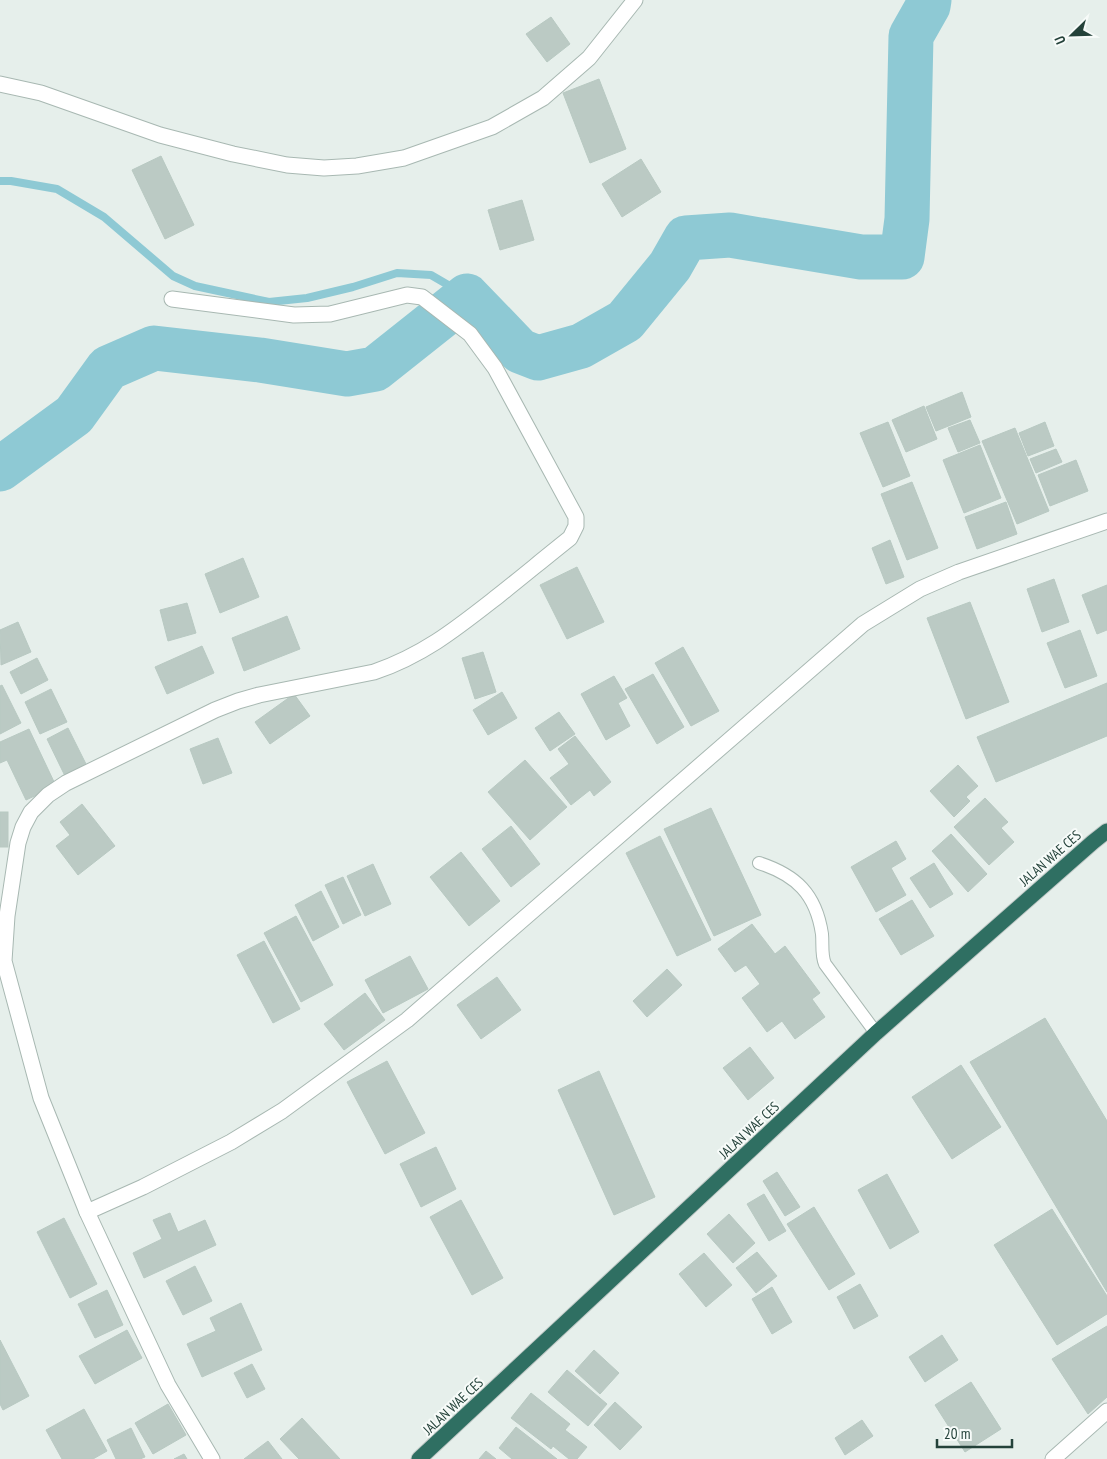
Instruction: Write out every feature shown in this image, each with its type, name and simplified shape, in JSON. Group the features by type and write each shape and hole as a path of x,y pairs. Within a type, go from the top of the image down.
{"highway":[{"name":"JALAN WAE CES","path":"419,1459 876,1033 1107,831"}],"street":[{"path":"0,84 41,93 160,135 233,154 287,165 324,168 357,166 404,158 492,128 543,98 589,58 635,0"},
{"path":"172,300 294,315 330,314 407,295 422,297 470,334 495,368 577,521 570,538 450,634 422,652 393,666 374,672 259,695 215,710 66,783 48,795 31,812 23,827 18,843 7,916 4,961 41,1098 87,1212 168,1385 212,1459"},
{"path":"87,1212 143,1187 231,1142 282,1111 407,1020 863,624 920,589 952,575 1107,521"},
{"path":"1053,1459 1107,1411"}],"lane":[{"path":"759,863 780,870 801,885 814,907 821,932 822,959 876,1033"}],"building":[{"path":"551,17 570,44 547,62 526,34"},
{"path":"599,79 626,149 590,163 563,93"},
{"path":"161,156 194,225 165,239 132,170"},
{"path":"641,159 661,192 622,217 602,184"},
{"path":"522,200 534,240 500,250 488,210"},
{"path":"962,392 971,417 936,431 926,407"},
{"path":"924,406 937,439 906,452 892,420"},
{"path":"970,420 980,443 958,452 948,428"},
{"path":"888,422 910,476 883,487 860,433"},
{"path":"1045,422 1054,446 1028,456 1019,433"},
{"path":"1015,428 1049,511 1017,524 982,441"},
{"path":"980,445 1001,498 964,513 943,460"},
{"path":"1056,449 1062,462 1036,473 1030,459"},
{"path":"1076,460 1088,491 1050,506 1038,475"},
{"path":"912,482 938,548 907,560 881,494"},
{"path":"1006,502 1017,534 977,549 965,517"},
{"path":"890,540 904,577 886,584 872,548"},
{"path":"243,558 259,597 220,613 205,574"},
{"path":"577,567 604,622 567,639 540,585"},
{"path":"1054,579 1069,622 1042,632 1027,589"},
{"path":"1107,585 1107,630 1097,634 1082,595"},
{"path":"970,602 1009,702 966,719 927,618"},
{"path":"187,603 196,633 168,641 160,610"},
{"path":"287,616 300,649 244,671 232,638"},
{"path":"18,622 31,652 1,665 0,630"},
{"path":"1080,630 1097,676 1065,688 1047,643"},
{"path":"202,646 214,673 167,694 155,667"},
{"path":"683,647 719,711 691,726 655,663"},
{"path":"483,652 496,692 475,699 462,658"},
{"path":"37,658 48,680 21,694 10,672"},
{"path":"653,674 684,727 657,744 625,689"},
{"path":"614,676 627,698 618,703 630,726 606,740 581,694"},
{"path":"1107,683 1107,736 996,782 977,737"},
{"path":"2,685 21,723 0,734 0,686"},
{"path":"51,689 67,722 40,734 25,702"},
{"path":"502,692 517,718 488,735 473,710"},
{"path":"294,694 310,716 270,744 255,722"},
{"path":"559,712 575,734 550,751 535,728"},
{"path":"68,728 87,766 65,776 47,739"},
{"path":"29,729 56,786 26,800 7,760 0,763 0,742"},
{"path":"575,736 611,782 594,796 590,790 571,805 550,778 569,764 558,749"},
{"path":"218,738 232,773 203,784 190,749"},
{"path":"525,760 567,807 530,840 488,792"},
{"path":"958,765 978,786 966,797 970,801 954,817 930,791"},
{"path":"985,798 1008,822 1001,828 1014,842 989,865 954,827"},
{"path":"82,804 115,846 78,875 56,846 70,835 60,822"},
{"path":"711,808 761,915 714,936 664,829"},
{"path":"0,812 8,812 8,847 0,847"},
{"path":"511,826 540,864 511,887 482,849"},
{"path":"951,834 987,874 968,892 932,851"},
{"path":"660,836 711,940 677,956 626,853"},
{"path":"896,841 906,859 891,868 906,895 876,912 851,867"},
{"path":"461,852 500,901 469,926 430,877"},
{"path":"934,863 953,894 930,908 910,878"},
{"path":"373,864 391,904 365,916 347,876"},
{"path":"343,877 361,915 343,924 325,885"},
{"path":"321,891 339,927 313,941 295,905"},
{"path":"912,900 934,936 901,955 879,919"},
{"path":"296,916 333,985 301,1002 264,933"},
{"path":"752,924 775,954 785,946 820,993 812,999 825,1017 795,1039 782,1021 767,1032 742,998 760,984 746,965 735,972 718,949"},
{"path":"264,941 300,1009 273,1023 237,955"},
{"path":"410,956 428,989 383,1013 365,980"},
{"path":"667,969 682,985 647,1017 633,1001"},
{"path":"497,977 521,1010 481,1039 457,1005"},
{"path":"365,993 385,1020 344,1050 324,1024"},
{"path":"1045,1018 1107,1121 1107,1292 970,1062"},
{"path":"750,1047 774,1078 748,1100 723,1068"},
{"path":"387,1061 425,1133 385,1154 347,1082"},
{"path":"961,1065 1001,1127 952,1159 912,1097"},
{"path":"599,1071 655,1197 614,1215 558,1090"},
{"path":"436,1147 456,1189 421,1207 400,1164"},
{"path":"777,1172 800,1207 785,1216 763,1181"},
{"path":"887,1174 919,1232 890,1249 858,1190"},
{"path":"764,1194 786,1231 769,1241 747,1204"},
{"path":"461,1200 503,1278 472,1295 430,1217"},
{"path":"814,1207 855,1274 829,1290 787,1224"},
{"path":"1052,1209 1107,1296 1107,1314 1057,1345 994,1245"},
{"path":"170,1213 178,1232 205,1220 216,1245 144,1278 133,1253 162,1239 153,1220"},
{"path":"729,1214 755,1243 733,1263 707,1234"},
{"path":"64,1218 97,1284 70,1298 37,1232"},
{"path":"757,1252 777,1276 756,1293 736,1268"},
{"path":"704,1253 732,1285 706,1307 679,1274"},
{"path":"195,1266 212,1301 183,1315 166,1281"},
{"path":"860,1284 878,1316 854,1329 837,1297"},
{"path":"772,1287 792,1322 772,1334 752,1299"},
{"path":"107,1290 123,1325 95,1338 78,1304"},
{"path":"241,1303 262,1350 202,1377 187,1344 216,1331 210,1318"},
{"path":"1107,1326 1107,1397 1088,1414 1052,1359"},
{"path":"127,1330 142,1358 95,1384 79,1356"},
{"path":"942,1335 958,1360 925,1382 909,1357"},
{"path":"0,1340 29,1396 3,1410 0,1404"},
{"path":"594,1350 619,1373 600,1394 575,1371"},
{"path":"252,1364 265,1389 247,1398 234,1373"},
{"path":"567,1370 607,1404 588,1426 548,1392"},
{"path":"971,1382 1001,1429 965,1452 935,1405"},
{"path":"531,1393 570,1424 565,1430 587,1447 577,1459 569,1459 553,1446 551,1449 511,1418"},
{"path":"615,1402 642,1427 620,1450 594,1425"},
{"path":"168,1404 186,1435 153,1454 135,1423"},
{"path":"84,1409 107,1451 93,1459 62,1459 46,1430"},
{"path":"302,1418 340,1459 299,1459 280,1439"},
{"path":"862,1420 873,1436 845,1455 835,1438"},
{"path":"516,1427 557,1459 512,1459 499,1448"},
{"path":"131,1428 145,1457 140,1459 116,1459 107,1440"},
{"path":"268,1441 282,1459 244,1459"},
{"path":"486,1451 496,1459 479,1459"},
{"path":"184,1454 187,1459 174,1459"}],"waterway":[{"path":"0,469 74,415 108,368 154,348 260,360 347,374 375,369 467,296 520,351 538,358 581,346 625,321 670,266 686,238 730,235 861,257 902,257 907,219 911,36 928,6 929,0"},
{"path":"0,181 11,181 57,189 104,217 173,276 195,286 269,302 307,298 353,287 397,273 431,275 467,296"}]}
